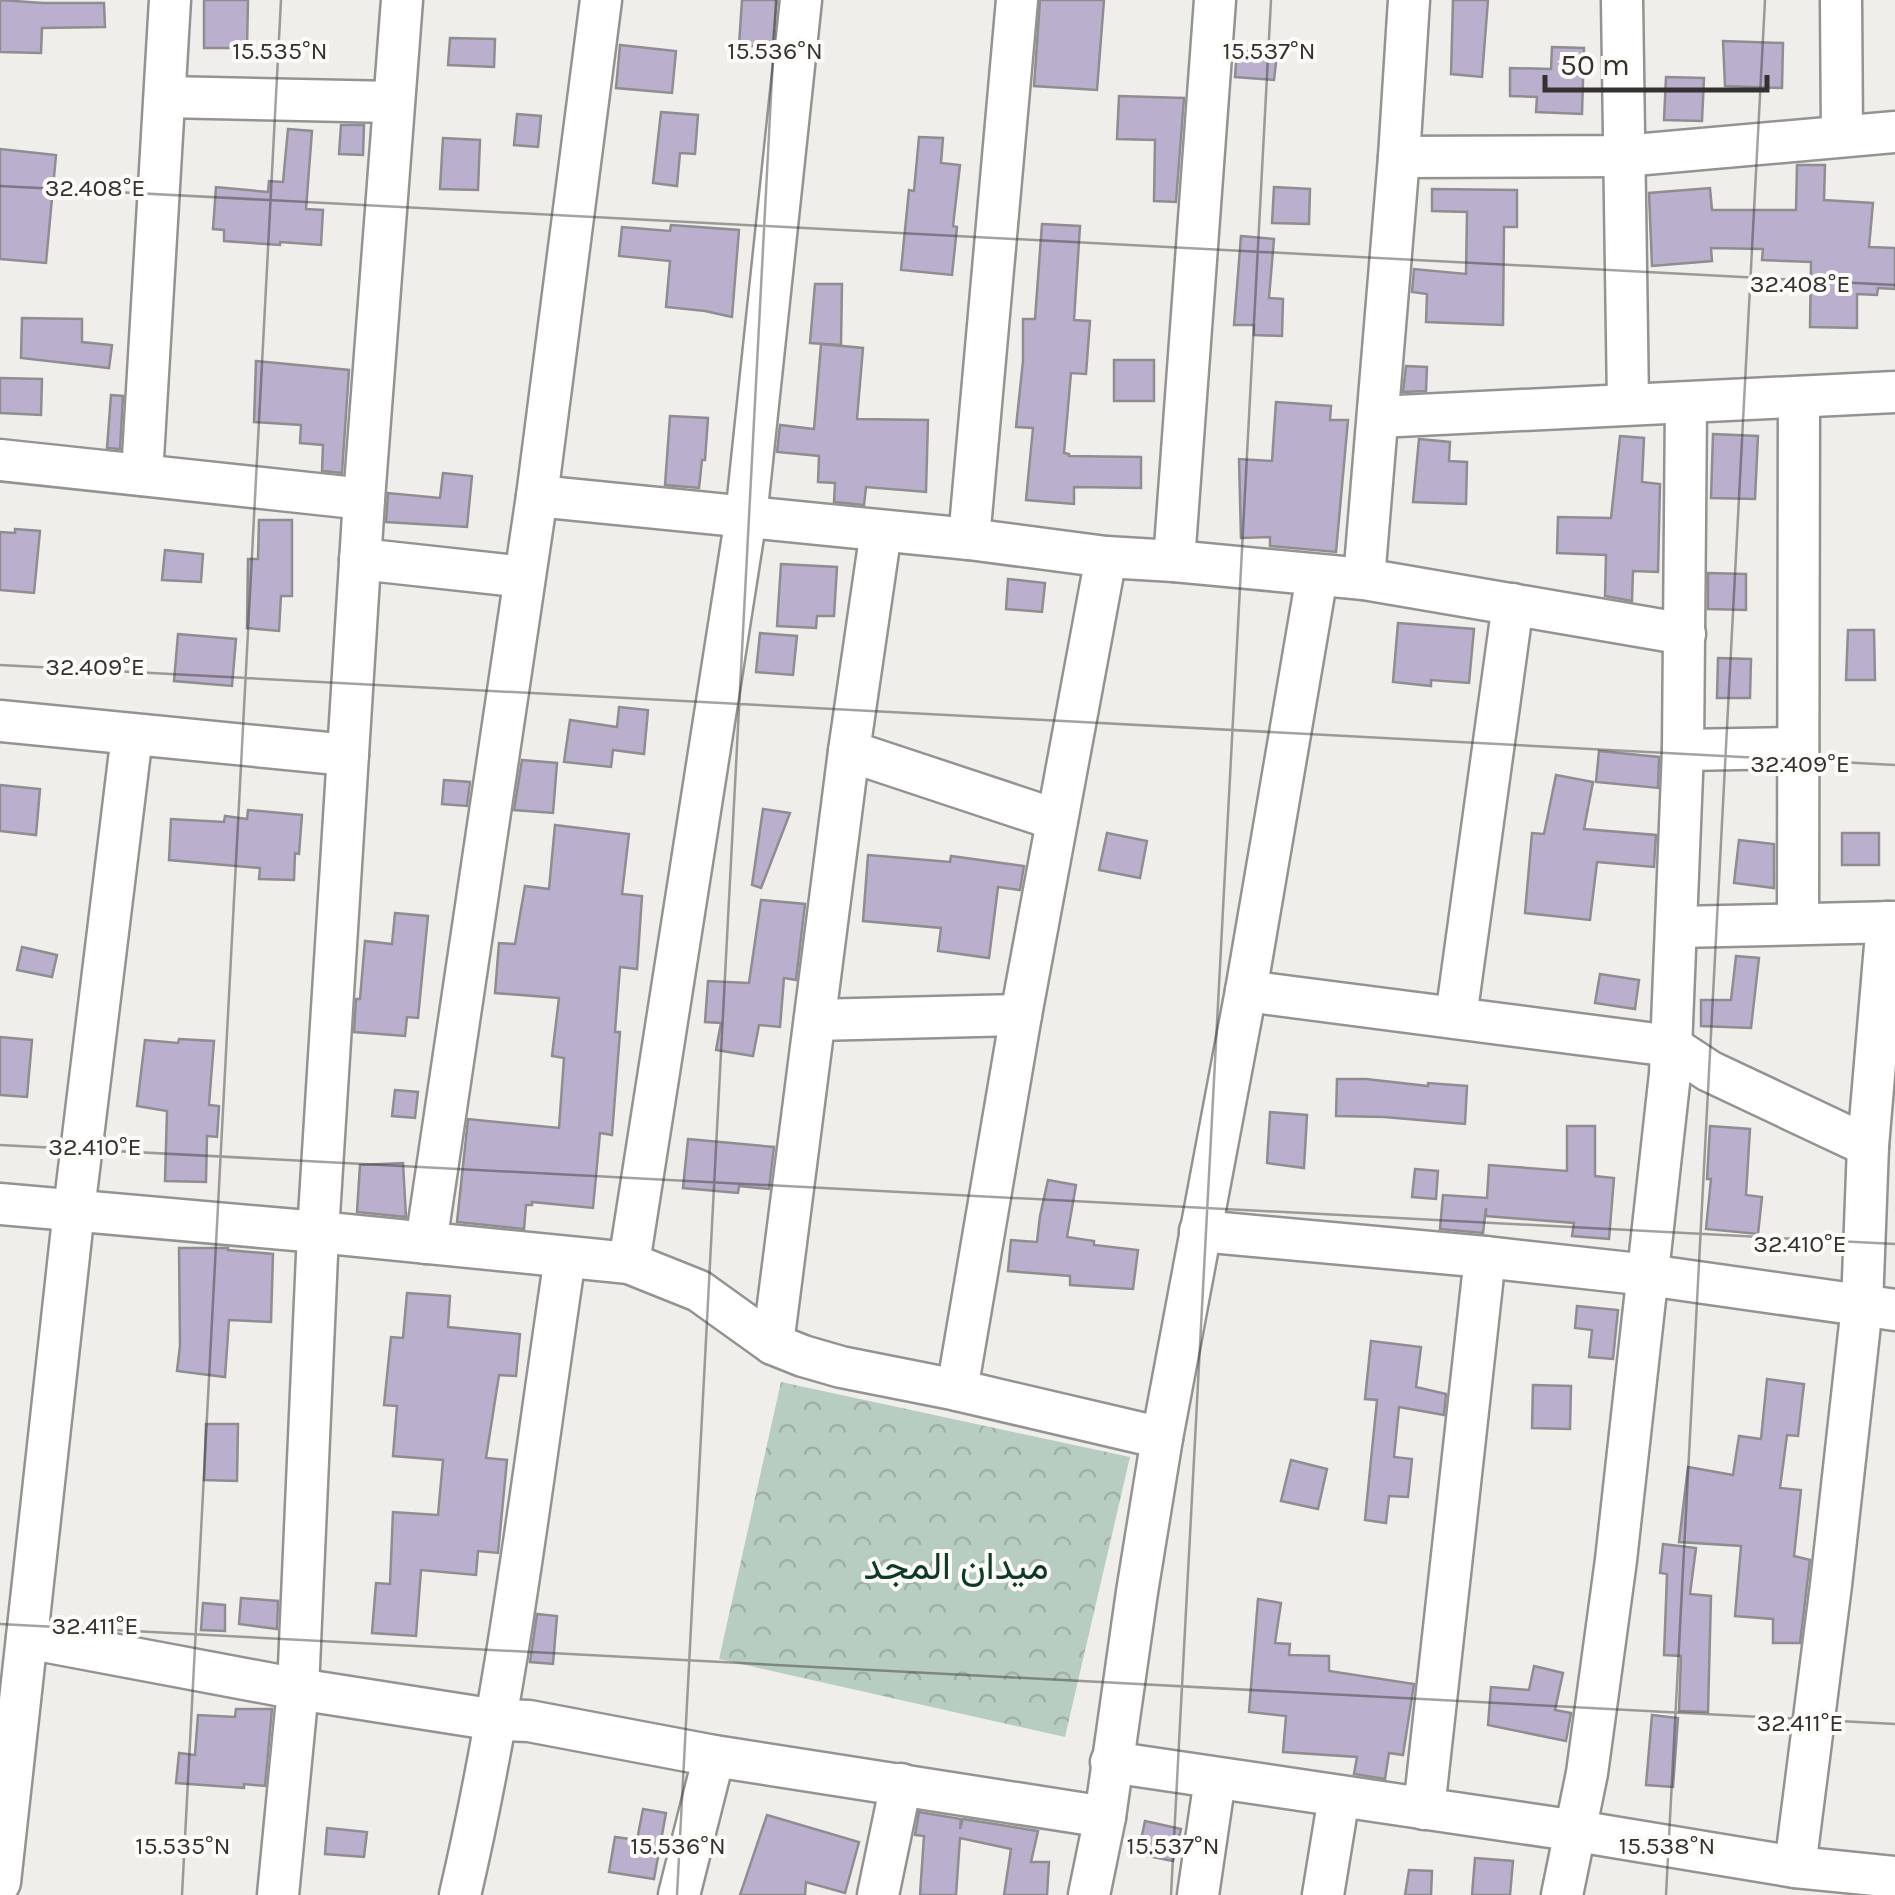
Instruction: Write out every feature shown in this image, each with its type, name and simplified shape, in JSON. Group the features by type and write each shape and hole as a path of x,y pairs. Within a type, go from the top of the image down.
{"street":[{"path":"142,475 170,0"},
{"path":"278,1895 298,1689 318,1232 364,499 402,0"},
{"path":"426,1243 537,496 600,0"},
{"path":"629,1263 746,517 801,0"},
{"path":"969,539 1017,0"},
{"path":"1174,561 1215,0"},
{"path":"1364,580 1409,0"},
{"path":"1622,0 1628,403"},
{"path":"1841,0 1842,136"},
{"path":"165,98 392,102"},
{"path":"1399,157 1623,156 1895,132"},
{"path":"1378,417 1895,392"},
{"path":"1798,924 1799,396"},
{"path":"1562,1895 1577,1831 1616,1560 1663,1153 1678,927 1686,634 1686,403"},
{"path":"0,460 364,499"},
{"path":"537,496 969,539 1106,557 1364,580 1686,634"},
{"path":"773,1344 880,531"},
{"path":"957,1390 1021,1015 1106,557"},
{"path":"360,560 524,577"},
{"path":"1089,1895 1105,1817 1162,1438 1246,992 1317,576"},
{"path":"1456,1017 1514,604"},
{"path":"0,721 348,755"},
{"path":"0,1882 74,1210 132,735"},
{"path":"1683,750 1798,748"},
{"path":"849,751 1058,820"},
{"path":"1678,927 1891,922 1868,1146 1878,1308 1777,1875"},
{"path":"1246,992 1671,1046 1725,1079 1868,1146"},
{"path":"815,1020 1021,1015"},
{"path":"0,1204 629,1263 699,1291 773,1344 841,1367 1162,1438"},
{"path":"1200,1231 1648,1275 1878,1308"},
{"path":"1424,1809 1485,1257"},
{"path":"460,1895 496,1720 565,1258"},
{"path":"27,1638 298,1689 496,1720 529,1721 714,1756 1105,1817"},
{"path":"679,1895 714,1756"},
{"path":"1112,1762 1577,1831 1777,1875 1895,1878"},
{"path":"1198,1895 1215,1779"},
{"path":"878,1895 901,1784"},
{"path":"1324,1895 1338,1797"}],"green space":[{"name":"ميدان المجد","path":"781,1382 1130,1457 1065,1737 719,1659"}],"building":[{"path":"0,0 104,3 105,27 42,28 41,53 0,52"},
{"path":"204,0 248,0 247,48 204,48"},
{"path":"742,0 777,0 772,48 739,45"},
{"path":"1040,0 1104,0 1097,90 1034,86"},
{"path":"1453,0 1488,0 1482,77 1451,74"},
{"path":"450,38 495,39 494,67 448,65"},
{"path":"1723,41 1783,43 1782,88 1725,86"},
{"path":"620,45 676,51 672,93 616,88"},
{"path":"1552,47 1584,48 1582,114 1536,112 1537,97 1510,96 1510,68 1551,69"},
{"path":"1237,50 1277,54 1274,80 1235,77"},
{"path":"1666,77 1704,78 1702,121 1664,120"},
{"path":"1119,96 1184,98 1176,202 1154,201 1155,140 1117,139"},
{"path":"661,112 698,115 695,154 680,153 677,186 653,183"},
{"path":"517,114 541,116 538,147 514,145"},
{"path":"341,125 364,125 363,155 339,154"},
{"path":"288,129 312,131 306,209 323,210 321,245 224,241 224,230 213,229 216,187 268,192 269,181 283,182"},
{"path":"919,137 943,138 941,163 960,165 952,275 901,270"},
{"path":"443,138 480,140 478,190 440,189"},
{"path":"0,149 56,155 46,263 0,259"},
{"path":"1797,165 1825,165 1824,200 1873,203 1869,247 1895,248 1895,289 1878,288 1877,295 1857,294 1857,328 1810,327 1811,262 1762,260 1763,249 1711,248 1712,261 1652,266 1649,193 1710,188 1712,210 1796,210"},
{"path":"1274,187 1310,189 1309,224 1272,223"},
{"path":"1432,189 1517,190 1517,227 1504,227 1503,325 1426,322 1427,294 1412,292 1414,269 1466,274 1467,212 1432,211"},
{"path":"1042,224 1080,226 1074,320 1090,321 1086,374 1071,373 1064,453 1141,457 1141,488 1074,487 1074,504 1026,500 1033,428 1016,427 1023,319 1035,319"},
{"path":"671,225 739,230 732,317 666,307 670,261 619,256 622,227 670,231"},
{"path":"1241,236 1274,239 1269,298 1283,299 1282,336 1254,335 1254,325 1234,325"},
{"path":"815,284 842,284 841,345 810,343"},
{"path":"22,318 82,319 82,342 112,345 109,368 21,358"},
{"path":"821,344 863,348 857,419 928,420 926,492 866,487 864,505 834,502 835,483 818,482 819,456 777,452 780,425 814,429"},
{"path":"1114,360 1154,360 1154,401 1114,401"},
{"path":"256,361 349,370 342,473 322,471 323,445 300,443 301,425 254,422"},
{"path":"1406,366 1427,367 1426,391 1403,392"},
{"path":"0,378 42,379 41,415 0,413"},
{"path":"111,395 123,396 120,449 107,448"},
{"path":"1276,402 1331,406 1330,420 1348,420 1336,552 1270,546 1270,537 1241,538 1239,459 1272,461"},
{"path":"670,416 708,418 699,488 665,485"},
{"path":"1713,434 1758,436 1755,499 1711,498"},
{"path":"1620,436 1644,438 1642,482 1660,484 1658,572 1633,571 1632,601 1605,596 1606,555 1557,553 1558,517 1611,518"},
{"path":"1419,439 1450,442 1449,461 1467,462 1466,504 1413,502"},
{"path":"443,473 472,476 467,527 386,522 388,493 440,498"},
{"path":"259,520 292,520 292,596 281,596 279,631 247,628 248,559 258,559"},
{"path":"15,529 40,531 34,593 0,590 0,532 15,533"},
{"path":"165,550 203,554 201,582 162,580"},
{"path":"781,564 837,567 834,616 817,616 816,628 777,626"},
{"path":"1708,573 1746,574 1746,610 1708,609"},
{"path":"1008,579 1045,583 1042,612 1006,609"},
{"path":"1398,623 1474,629 1469,683 1431,680 1431,686 1393,682"},
{"path":"1848,630 1874,630 1875,680 1846,680"},
{"path":"760,633 797,636 793,675 756,672"},
{"path":"178,634 236,639 232,686 174,681"},
{"path":"1718,658 1751,659 1750,698 1717,698"},
{"path":"619,707 648,710 644,754 613,750 611,767 564,762 570,720 617,727"},
{"path":"1599,751 1659,757 1658,788 1596,782"},
{"path":"522,760 557,763 553,813 514,810"},
{"path":"1556,775 1593,782 1584,829 1656,835 1654,867 1597,862 1590,920 1525,913 1532,833 1544,834"},
{"path":"444,780 470,782 467,806 442,804"},
{"path":"0,785 40,789 36,835 0,831"},
{"path":"763,809 790,813 761,888 752,885"},
{"path":"248,810 302,815 294,880 259,879 260,868 169,860 171,819 224,822 225,816 247,819"},
{"path":"555,825 629,834 622,894 642,896 637,969 620,967 615,1032 620,1032 612,1135 600,1133 593,1208 532,1202 526,1205 524,1229 457,1222 468,1119 559,1128 564,1058 552,1056 559,998 495,993 499,943 515,944 525,886 549,889"},
{"path":"1107,833 1147,841 1140,878 1099,870"},
{"path":"1842,833 1879,833 1879,865 1842,865"},
{"path":"1739,840 1774,844 1774,888 1734,883"},
{"path":"868,855 950,862 951,856 1024,866 1020,890 998,887 989,958 938,951 941,928 863,921"},
{"path":"761,900 805,904 796,980 784,978 780,1027 759,1025 753,1056 716,1050 721,1023 705,1022 708,981 749,983"},
{"path":"395,913 428,916 418,1018 407,1017 405,1036 354,1032 365,941 392,944"},
{"path":"22,947 57,955 52,977 17,970"},
{"path":"1736,956 1759,958 1751,1028 1701,1026 1701,1000 1731,1000"},
{"path":"1600,974 1639,980 1635,1009 1595,1003"},
{"path":"0,1037 32,1040 27,1097 0,1095"},
{"path":"179,1039 214,1041 209,1105 219,1106 217,1137 207,1136 206,1182 165,1181 167,1111 137,1106 145,1040 178,1043"},
{"path":"1337,1079 1467,1086 1465,1124 1336,1116"},
{"path":"395,1090 418,1092 415,1118 392,1116"},
{"path":"1270,1112 1307,1115 1304,1168 1267,1163"},
{"path":"1567,1126 1595,1126 1595,1176 1614,1178 1609,1239 1572,1236 1574,1223 1486,1216 1486,1208 1483,1233 1440,1229 1443,1195 1487,1198 1489,1165 1567,1171"},
{"path":"1710,1126 1750,1129 1746,1195 1762,1197 1758,1234 1706,1229 1711,1179 1707,1179"},
{"path":"688,1139 774,1147 769,1189 739,1186 738,1193 683,1188"},
{"path":"403,1163 406,1217 357,1212 360,1165"},
{"path":"1415,1169 1438,1171 1436,1199 1412,1197"},
{"path":"1048,1180 1076,1185 1067,1237 1094,1241 1094,1245 1138,1250 1133,1289 1070,1285 1070,1276 1008,1271 1011,1240 1037,1242"},
{"path":"179,1248 228,1248 273,1254 271,1322 229,1320 225,1377 177,1371"},
{"path":"407,1293 450,1296 448,1327 520,1334 516,1376 499,1375 486,1458 507,1460 498,1553 478,1551 476,1575 421,1570 416,1636 372,1633 376,1583 390,1584 393,1512 438,1515 443,1460 393,1456 397,1406 384,1405 391,1337 403,1338"},
{"path":"1577,1306 1618,1310 1613,1359 1589,1357 1592,1330 1575,1328"},
{"path":"1371,1341 1421,1347 1416,1387 1446,1394 1444,1415 1399,1407 1394,1457 1412,1459 1408,1497 1389,1496 1386,1523 1365,1520 1377,1400 1365,1399"},
{"path":"1767,1379 1804,1384 1798,1436 1787,1435 1780,1488 1801,1490 1794,1556 1810,1560 1800,1643 1773,1643 1773,1619 1735,1616 1741,1546 1679,1542 1688,1467 1733,1475 1739,1436 1761,1439"},
{"path":"1533,1385 1571,1386 1570,1429 1532,1428"},
{"path":"206,1424 238,1424 237,1481 204,1480"},
{"path":"1291,1460 1327,1469 1318,1509 1281,1501"},
{"path":"1663,1544 1696,1548 1690,1594 1711,1596 1708,1712 1679,1711 1681,1656 1664,1655 1667,1574 1660,1573"},
{"path":"241,1598 278,1601 277,1629 239,1624"},
{"path":"1258,1599 1281,1603 1275,1643 1290,1644 1289,1655 1329,1656 1329,1671 1414,1684 1403,1755 1389,1753 1385,1779 1354,1774 1357,1757 1283,1752 1286,1716 1249,1712"},
{"path":"203,1603 225,1605 225,1631 201,1630"},
{"path":"537,1614 557,1616 553,1664 530,1662"},
{"path":"1534,1666 1563,1673 1555,1710 1571,1713 1566,1741 1488,1725 1491,1687 1529,1690"},
{"path":"236,1709 272,1709 265,1786 176,1783 179,1753 195,1755 198,1715 235,1717"},
{"path":"1652,1715 1678,1718 1673,1787 1646,1785"},
{"path":"643,1809 666,1813 654,1879 609,1872 615,1837 637,1840"},
{"path":"919,1812 961,1819 960,1829 963,1819 1038,1831 1031,1862 1049,1862 1047,1895 1004,1895 1011,1849 960,1838 956,1895 920,1895 924,1836 915,1835"},
{"path":"767,1815 859,1842 845,1893 806,1882 805,1895 740,1895"},
{"path":"1145,1821 1181,1829 1173,1861 1138,1854"},
{"path":"327,1828 367,1832 364,1857 325,1854"},
{"path":"1475,1858 1513,1861 1510,1895 1472,1895"},
{"path":"1409,1870 1432,1871 1431,1895 1405,1895"}]}
